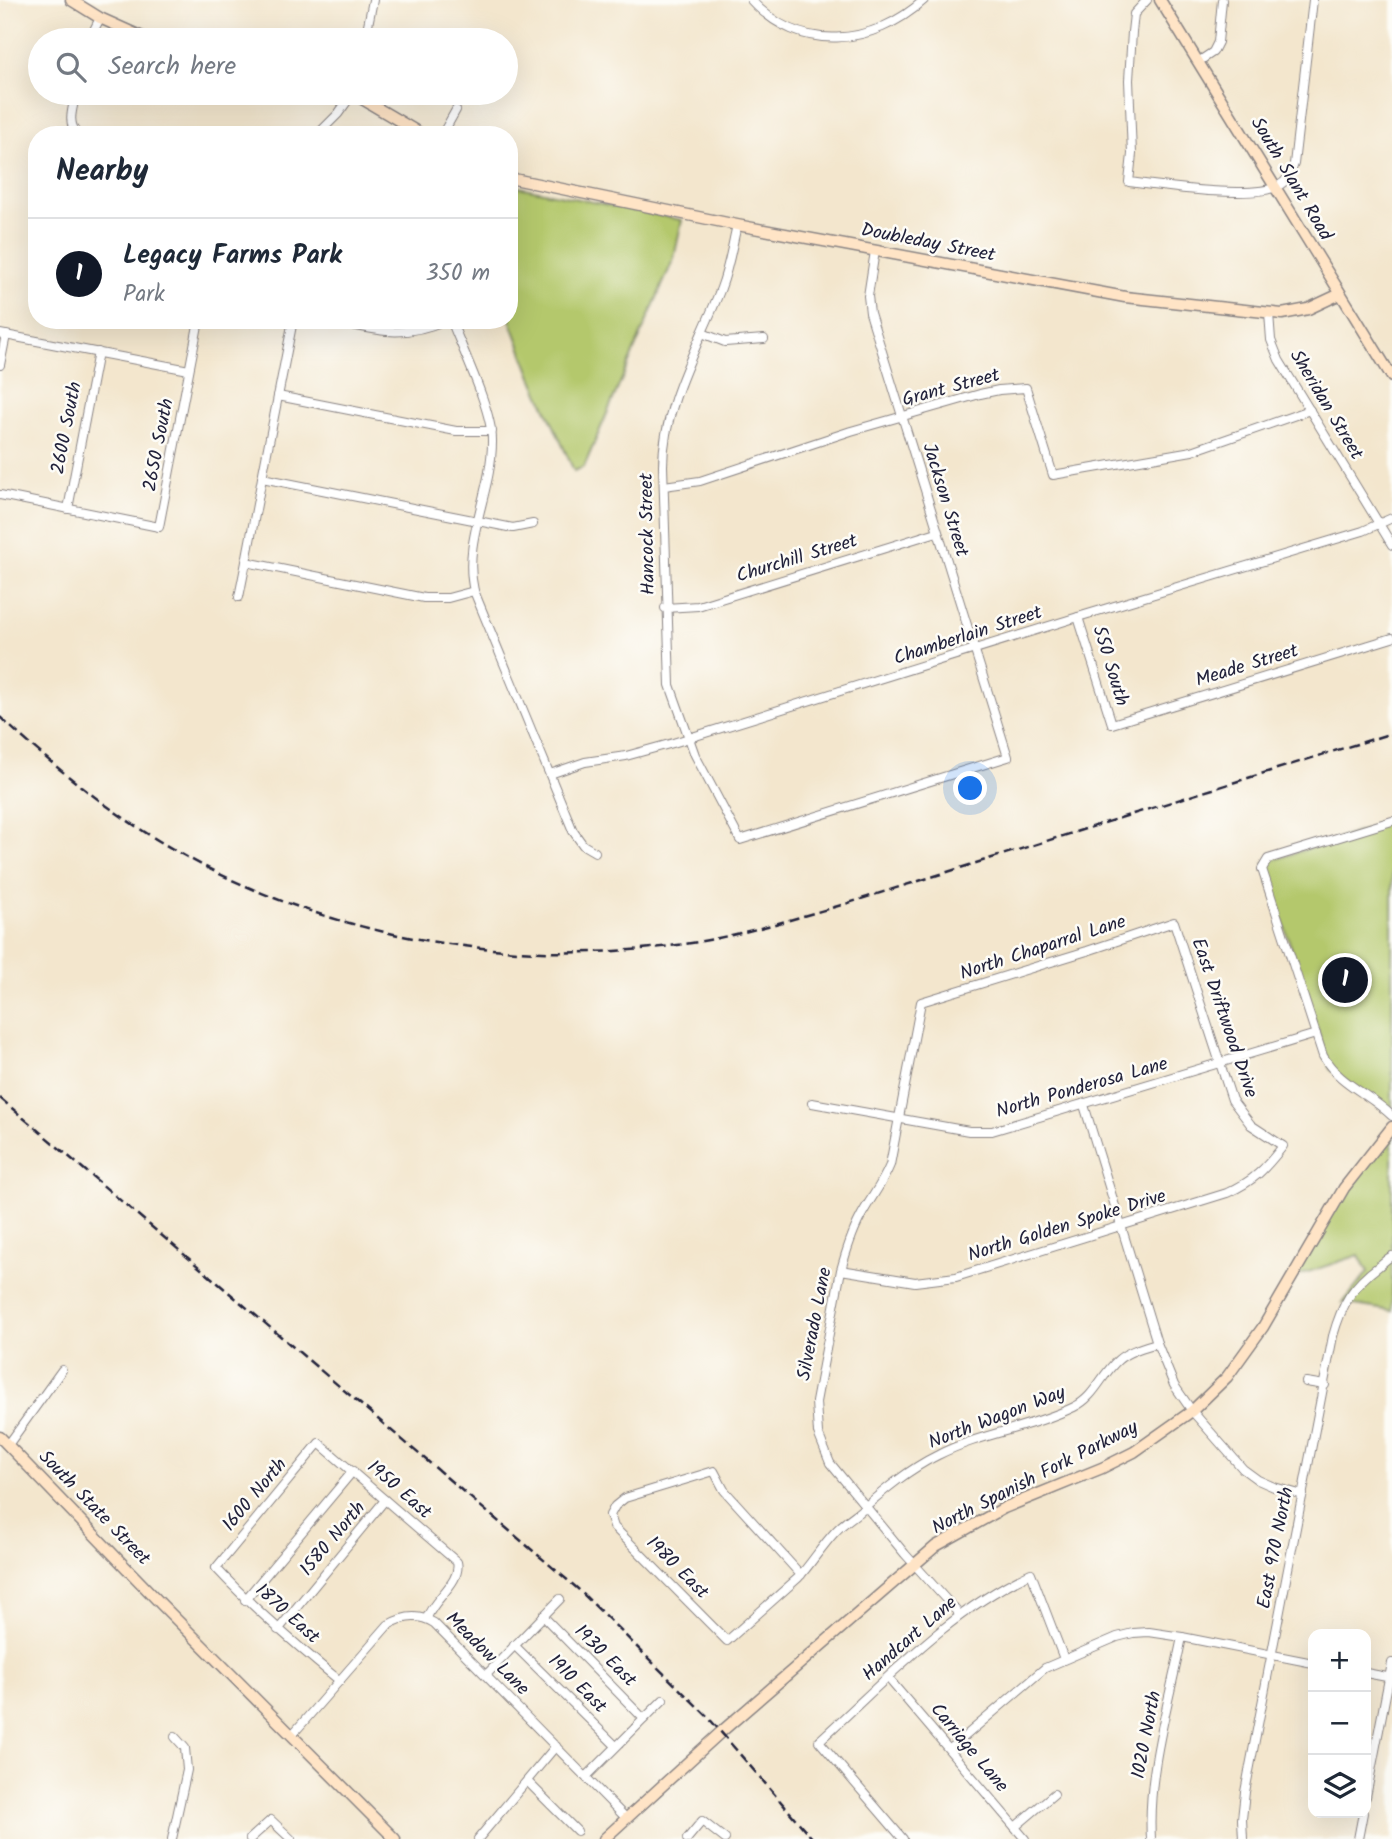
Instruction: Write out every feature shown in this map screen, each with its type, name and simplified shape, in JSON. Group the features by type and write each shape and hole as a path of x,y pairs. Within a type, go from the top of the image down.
{"street":[{"path":"71,0 122,28"},
{"path":"367,28 373,0"},
{"path":"751,0 760,10 790,29 826,37 869,34 909,14 924,0"},
{"path":"1147,0 1135,14 1132,32 1129,80 1132,155 1129,182 1247,192 1276,188 1289,177 1294,164 1313,0"},
{"name":"South Slant Road","path":"1160,0 1392,377"},
{"path":"1198,62 1213,52 1218,42 1222,0"},
{"path":"95,28 100,18"},
{"path":"72,126 74,105"},
{"path":"326,126 344,105"},
{"path":"372,105 408,126"},
{"path":"447,126 456,110"},
{"name":"Doubleday Street","path":"518,180 737,225 1113,295 1269,313 1299,312 1340,294"},
{"name":"Hancock Street","path":"737,225 726,274 674,402 663,451 665,608 670,685 688,739 740,840"},
{"name":"Jackson Street","path":"740,840 1008,757 870,313 868,296 875,251"},
{"name":"Sheridan Street","path":"1269,313 1269,330 1276,354 1392,545"},
{"name":"2650 South","path":"68,509 159,527 197,329"},
{"path":"239,597 291,329"},
{"path":"383,329 401,332 425,329"},
{"path":"452,329 492,431 492,452 471,559 474,591 575,836 595,852"},
{"path":"702,333 725,342 764,339"},
{"path":"0,365 3,334 189,370"},
{"name":"2600 South","path":"68,509 98,352"},
{"name":"Grant Street","path":"664,486 700,481 851,431 999,390 1026,388 1053,475 1192,451 1310,410"},
{"path":"278,396 456,431 492,431"},
{"path":"262,478 513,528 533,524"},
{"path":"0,495 68,509"},
{"name":"Chamberlain Street","path":"550,774 584,762 626,756 688,739 1380,525 1392,518"},
{"name":"Churchill Street","path":"665,608 698,606 937,532"},
{"path":"246,562 424,598 442,598 474,591"},
{"name":"550 South","path":"1078,617 1112,724"},
{"name":"Meade Street","path":"1112,724 1392,638"},
{"path":"1392,821 1268,859 1262,869 1330,1069 1392,1116"},
{"name":"North Chaparral Lane","path":"921,1002 1174,922"},
{"name":"East Driftwood Drive","path":"1174,922 1229,1093 1241,1114 1264,1135 1283,1146"},
{"name":"Silverado Lane","path":"921,1002 890,1166 853,1233 841,1270 817,1392 815,1416 818,1433 830,1463 960,1615"},
{"name":"North Ponderosa Lane","path":"813,1103 969,1131 992,1131 1316,1034"},
{"path":"1084,1105 1120,1227 1170,1377 1192,1411 1243,1469 1274,1487 1303,1494"},
{"name":"North Spanish Fork Parkway","path":"604,1839 625,1817 936,1546 1004,1508 1102,1468 1134,1451 1192,1411 1227,1377 1263,1327 1344,1188 1392,1127"},
{"name":"North Golden Spoke Drive","path":"841,1270 898,1280 935,1281 956,1277 1227,1193 1249,1183 1265,1169 1283,1146"},
{"path":"1381,1265 1392,1255"},
{"path":"1381,1265 1392,1262"},
{"name":"East 970 North","path":"1243,1839 1245,1792 1337,1322 1356,1285 1381,1265"},
{"name":"North Wagon Way","path":"727,1641 801,1575 836,1530 913,1470 938,1455 980,1438 1077,1406 1092,1394 1104,1375 1119,1359 1157,1343"},
{"path":"4,1441 62,1370"},
{"path":"1306,1382 1325,1385"},
{"name":"South State Street","path":"4,1441 162,1605 395,1839"},
{"name":"1950 East","path":"319,1443 457,1562 459,1570 456,1577 429,1610 427,1618"},
{"name":"1600 North","path":"216,1568 319,1443"},
{"name":"1580 North","path":"245,1600 352,1471"},
{"name":"1980 East","path":"727,1641 614,1527 610,1515 615,1506 625,1498 713,1471 724,1490 801,1575"},
{"name":"1580 North","path":"278,1630 385,1500"},
{"name":"1870 East","path":"216,1568 245,1600 340,1681"},
{"name":"Handcart Lane","path":"903,1839 818,1741 960,1615 989,1595 1031,1573 1065,1659"},
{"path":"486,1675 560,1599"},
{"name":"Meadow Lane","path":"292,1735 388,1625 408,1616 427,1618 625,1817"},
{"name":"1930 East","path":"543,1616 644,1718"},
{"path":"950,1749 1036,1674 1065,1659 1133,1633 1149,1632 1182,1637 1308,1662"},
{"name":"1020 North","path":"1151,1839 1151,1800 1155,1773 1182,1637"},
{"name":"1910 East","path":"514,1645 617,1746"},
{"path":"1371,1773 1392,1663"},
{"path":"1371,1674 1391,1678"},
{"name":"Carriage Lane","path":"888,1678 1025,1839"},
{"path":"586,1777 663,1700"},
{"path":"172,1839 187,1770 185,1748 175,1737"},
{"path":"479,1839 556,1746"},
{"path":"527,1781 577,1831"},
{"path":"1015,1827 1054,1794"},
{"path":"1358,1839 1362,1818"},
{"path":"250,1839 271,1820 291,1839"},
{"path":"687,1839 702,1821 725,1839"}],"green space":[{"path":"518,187 682,220 674,258 584,467 574,471 514,329 518,329"},
{"path":"1392,821 1392,1107 1386,1111 1330,1069 1264,863"},
{"path":"1392,1127 1392,1311 1343,1303 1368,1272 1359,1255 1293,1277 1329,1213"}],"railway":[{"path":"0,717 66,775 137,827 199,864 264,894 331,918 400,935 471,947 542,952 614,951 685,944 745,932 845,904 1392,733"},
{"path":"0,1098 578,1589 707,1716 813,1839"}],"place":[{"name":"Legacy Farms Park","path":"1345,980"}]}
